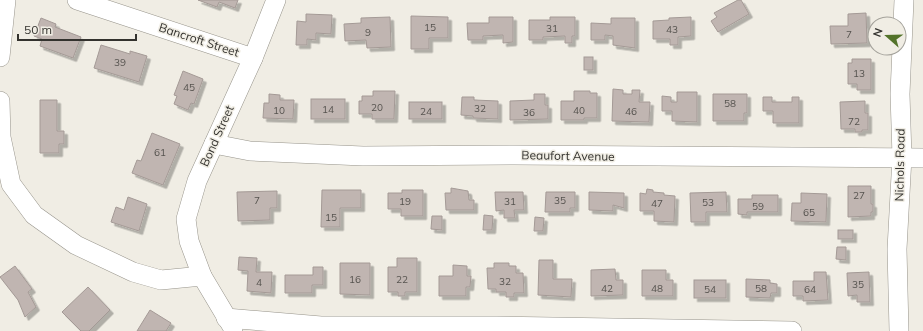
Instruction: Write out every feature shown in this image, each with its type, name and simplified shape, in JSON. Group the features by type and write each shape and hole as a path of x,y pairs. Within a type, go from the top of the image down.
{"street":[{"path":"0,57 6,0"},
{"name":"Bancroft Street","path":"77,0 253,58"},
{"name":"Bond Street","path":"230,325 202,276 189,241 186,219 197,181 253,58 276,0"},
{"name":"Nichols Road","path":"899,331 897,249 902,157 900,94 904,0"},
{"path":"0,101 1,137 11,184 34,215 76,245 133,272 161,280 202,276"},
{"name":"Beaufort Avenue","path":"214,144 250,151 363,156 923,158"},
{"path":"230,325 497,326 792,331"}],"building":[{"path":"198,0 238,0 235,8 219,2 217,7"},
{"path":"738,0 741,0 749,14 718,32 711,21 717,17 714,13"},
{"path":"866,13 867,43 831,44 830,26 848,26 848,14"},
{"path":"306,14 332,15 331,34 316,33 316,40 307,39 307,45 296,45 297,21 306,22"},
{"path":"411,16 448,17 448,38 429,38 429,49 411,49"},
{"path":"390,17 391,47 367,48 366,40 345,41 344,24 361,23 361,18"},
{"path":"489,17 513,17 513,42 503,43 503,35 483,36 483,40 468,40 467,23 489,23"},
{"path":"550,17 575,17 575,36 572,36 572,43 565,43 565,36 543,37 543,40 529,40 529,20 550,20"},
{"path":"691,17 691,36 678,37 678,45 670,45 670,39 653,39 653,21 669,20 669,18"},
{"path":"41,18 56,24 55,27 81,37 73,58 40,46 42,39 34,36"},
{"path":"611,18 635,18 635,48 613,45 613,36 605,35 605,40 591,40 591,23 611,24"},
{"path":"101,45 130,54 130,51 147,56 139,82 94,68"},
{"path":"584,57 593,57 593,70 584,70"},
{"path":"852,59 871,59 871,90 857,90 857,84 848,84 848,63 852,63"},
{"path":"183,71 203,79 194,104 191,103 188,110 174,104 177,96 174,95"},
{"path":"613,89 623,90 623,94 632,94 632,90 640,90 639,102 650,102 649,122 612,121"},
{"path":"373,91 395,91 394,119 372,119 372,114 359,114 359,101 362,101 362,96 373,96"},
{"path":"574,91 590,91 590,93 597,93 597,118 584,118 584,120 561,120 561,101 574,101"},
{"path":"677,92 697,92 697,122 672,121 672,111 662,111 662,96 671,97 671,102 677,102"},
{"path":"269,94 280,95 280,100 294,100 293,119 263,118 264,103 269,103"},
{"path":"534,94 545,94 545,105 548,105 548,119 510,120 510,101 534,100"},
{"path":"713,94 747,94 747,113 744,113 744,121 713,121"},
{"path":"462,97 474,97 474,100 498,101 498,119 473,118 473,116 461,115"},
{"path":"763,97 772,97 772,102 792,102 792,97 799,97 799,123 773,123 773,111 763,111"},
{"path":"311,99 345,99 345,119 311,119"},
{"path":"40,100 57,100 57,131 64,131 64,144 59,144 59,153 40,153"},
{"path":"865,101 865,113 868,113 868,130 855,132 855,129 841,129 840,102"},
{"path":"409,102 442,102 442,119 409,119"},
{"path":"152,133 180,144 163,185 132,173 137,160 141,161"},
{"path":"848,186 871,186 871,204 873,204 873,212 871,212 871,216 848,217"},
{"path":"451,188 468,191 469,200 474,200 474,210 446,210 445,193 451,193"},
{"path":"647,189 653,190 653,192 664,193 664,195 675,196 674,222 654,221 654,211 640,211 640,193 646,194"},
{"path":"322,190 361,190 361,208 340,208 340,227 321,227"},
{"path":"402,190 423,190 423,216 401,216 401,209 388,209 388,193 402,193"},
{"path":"277,191 277,208 270,208 270,220 238,221 237,192"},
{"path":"495,192 523,192 524,210 514,210 515,218 504,218 504,210 496,211"},
{"path":"546,192 575,192 575,208 570,208 570,212 545,212"},
{"path":"589,192 624,193 624,208 613,205 613,211 589,210"},
{"path":"726,192 727,212 706,212 706,222 691,222 690,193"},
{"path":"801,193 827,194 826,222 791,221 792,203 801,203"},
{"path":"752,195 778,195 778,212 747,212 747,215 738,214 738,199 752,199"},
{"path":"128,197 147,204 139,231 111,222 116,207 124,210"},
{"path":"484,215 493,216 492,230 483,230"},
{"path":"432,216 442,216 442,230 431,229"},
{"path":"535,217 544,218 543,231 534,231"},
{"path":"838,230 853,230 853,239 838,239"},
{"path":"837,247 846,247 846,260 836,259"},
{"path":"239,257 257,258 256,272 272,272 271,293 247,291 248,271 238,270"},
{"path":"397,258 417,258 417,292 405,292 405,296 398,296 398,292 388,292 388,267 397,267"},
{"path":"539,260 553,260 553,279 572,279 571,297 538,295"},
{"path":"340,263 370,263 370,295 340,294"},
{"path":"494,263 509,263 509,266 516,266 516,273 523,273 524,293 514,293 514,297 506,297 506,292 496,292 496,289 488,289 487,268 494,268"},
{"path":"453,265 467,266 467,276 471,276 470,287 466,287 466,296 439,296 439,276 453,276"},
{"path":"15,266 32,289 28,292 36,307 25,317 18,300 0,277"},
{"path":"313,267 323,267 323,285 312,285 312,293 285,293 285,275 313,275"},
{"path":"615,269 616,280 623,280 623,295 591,296 591,270"},
{"path":"642,270 666,270 666,280 673,280 673,296 642,296"},
{"path":"814,272 826,272 828,300 803,301 803,296 793,296 793,281 814,281"},
{"path":"869,272 870,302 857,302 857,295 848,296 847,273"},
{"path":"746,279 770,280 770,283 777,284 777,293 771,293 770,298 746,297"},
{"path":"694,280 726,280 726,298 694,298"},
{"path":"88,287 110,310 89,331 81,331 62,312"},
{"path":"150,310 171,323 166,331 137,331"}]}
